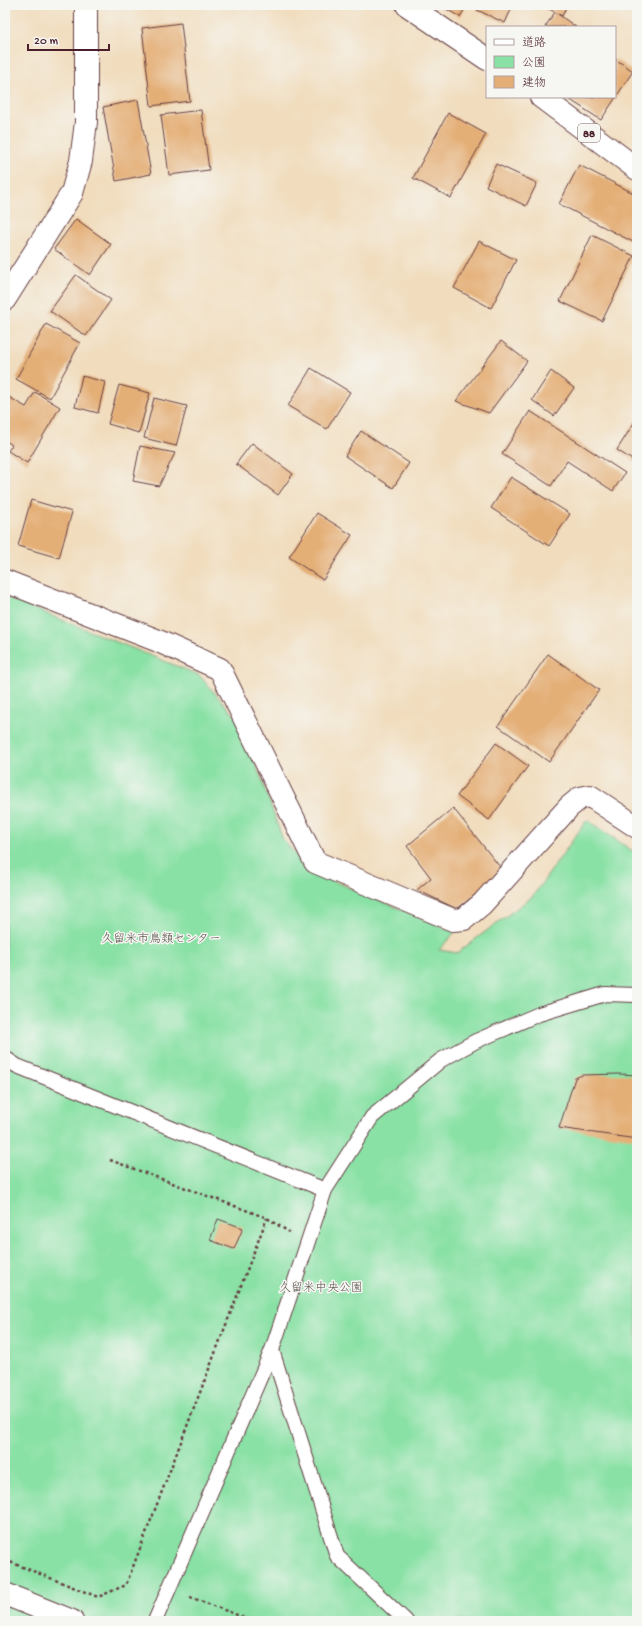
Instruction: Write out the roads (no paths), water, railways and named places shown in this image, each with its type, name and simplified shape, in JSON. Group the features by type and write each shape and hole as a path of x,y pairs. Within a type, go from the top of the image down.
{"street":[{"path":"5,299 72,193 81,161 86,122 86,5"},
{"path":"412,6 486,58"},
{"name":"88","path":"542,98 637,169"},
{"path":"5,581 156,640 220,669 315,862 453,920 464,919 482,904 569,807 580,798 590,796 637,827"},
{"path":"5,1594 72,1621"}],"lane":[{"path":"155,1621 272,1350 325,1190 372,1117 441,1060 476,1041 539,1014 605,994 637,995"},
{"path":"5,1058 17,1066 325,1190"},
{"path":"272,1350 336,1556 406,1621"}],"park label":[{"name":"久留米市鳥類センター","path":"161,938"},
{"name":"久留米中央公園","path":"321,1287"}]}
